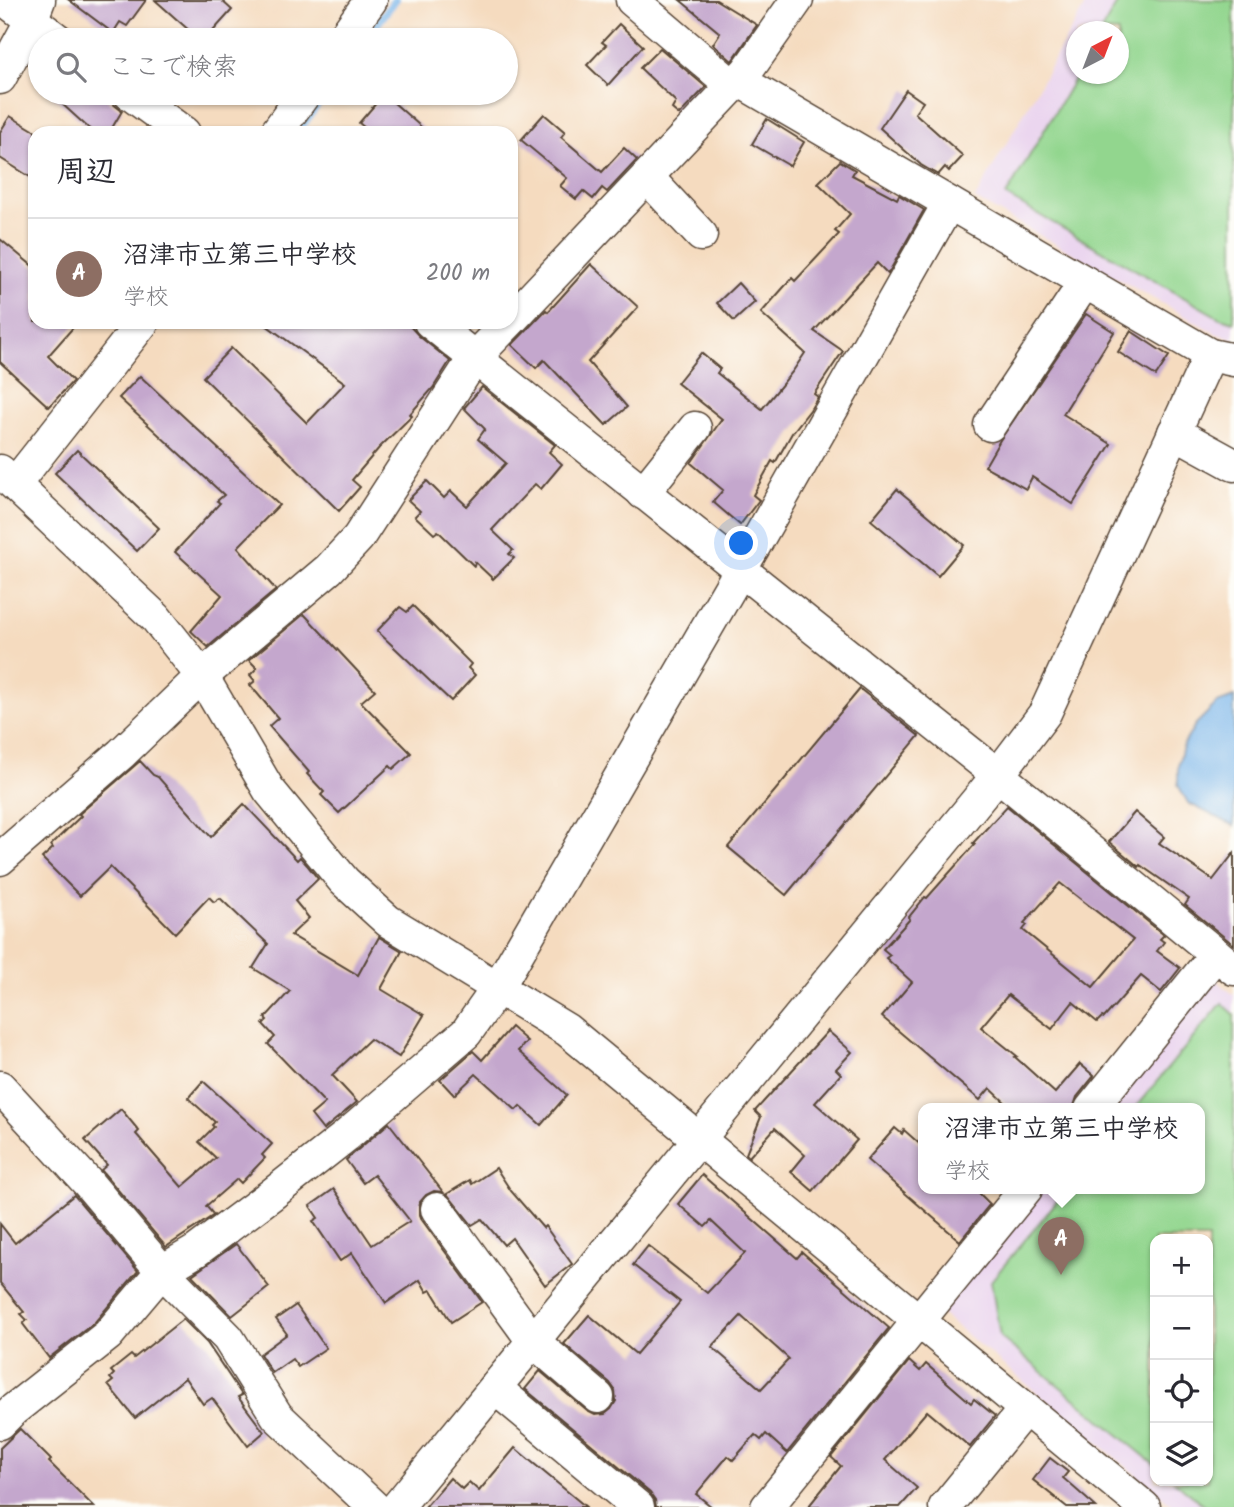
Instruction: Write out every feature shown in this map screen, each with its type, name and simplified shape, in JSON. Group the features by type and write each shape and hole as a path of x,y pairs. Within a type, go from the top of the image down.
{"street":[{"path":"5,0 35,10 49,28"},
{"path":"351,28 371,0"},
{"path":"397,1507 998,775 1045,713 1174,432 1222,357 735,83 632,0"},
{"path":"518,312 735,83 797,0"},
{"path":"0,78 35,10"},
{"path":"146,105 174,126"},
{"path":"281,126 296,105"},
{"path":"647,177 701,235"},
{"path":"0,1423 108,1335 162,1270 195,1251 346,1136 466,1033 497,989 740,571 949,203"},
{"path":"990,425 1085,282"},
{"path":"137,329 8,477 156,618 202,676 269,790 344,881 388,921 567,1030 1144,1507"},
{"path":"439,329 652,482 740,571 998,775 1225,962 1096,1103"},
{"path":"0,859 121,754 202,676 329,569 358,538 475,357 502,329"},
{"path":"652,482 695,428"},
{"path":"1174,432 1234,465"},
{"path":"0,1087 88,1183 162,1270 228,1338 277,1416 374,1507"},
{"path":"767,1507 1022,1194"},
{"path":"437,1209 533,1341 598,1397"},
{"path":"495,1388 638,1507"},
{"path":"945,1507 1025,1409"}],"shaded area":[{"path":"1088,0 1234,0 1234,339 1217,334 975,199 1066,39 1066,84 1129,84 1129,21 1076,21"},
{"path":"1211,976 1234,995 1234,1507 1175,1507 938,1311 1033,1194 1205,1194 1205,1103 1107,1103"}],"green space":[{"path":"1119,0 1234,0 1234,322 1220,318 1006,196 1071,84 1129,84 1129,21 1107,21"},
{"path":"1222,1003 1234,1014 1234,1507 1206,1507 1180,1486 1213,1486 1213,1234 1150,1234 1150,1461 1000,1337 991,1281 1063,1194 1205,1194 1205,1103 1139,1103"}],"water":[{"path":"1234,697 1234,826 1188,803 1178,785 1178,766 1183,746 1195,725 1217,703"}],"building":[{"path":"69,0 146,0 127,26 120,22 116,28 106,28"},
{"path":"155,0 221,0 232,10 216,28 186,28"},
{"path":"680,0 716,0 757,25 732,61 713,44 720,33"},
{"path":"619,24 643,46 608,85 587,65 606,45 602,42"},
{"path":"660,48 706,87 679,115 672,109 676,102 640,68"},
{"path":"906,90 923,102 915,113 963,156 949,171 945,167 938,175 921,165 880,128"},
{"path":"63,105 114,105 122,111 113,126 86,126"},
{"path":"375,105 396,105 420,126 363,126 359,123"},
{"path":"544,114 565,132 561,137 602,172 624,148 637,160 607,192 602,188 593,199 583,191 576,199 560,186 567,178 521,140"},
{"path":"10,116 28,127 28,176 0,158 0,132"},
{"path":"767,119 804,142 790,166 752,144"},
{"path":"840,161 855,170 852,175 897,199 899,195 924,210 888,274 877,263 814,331 843,351 814,394 818,397 810,410 792,433 775,463 772,461 753,495 759,500 740,525 713,502 723,490 691,463 722,419 677,383 701,353 720,369 717,373 762,409 793,371 805,353 761,313 792,278 795,281 839,234 835,231 850,214 818,183"},
{"path":"0,239 28,262 28,329 72,329 48,356 73,381 49,407 0,362"},
{"path":"591,264 638,307 588,362 627,407 606,425 544,360 536,368 512,345 546,310 548,312"},
{"path":"738,283 755,302 734,321 717,303"},
{"path":"1086,314 1114,332 1063,414 1111,444 1073,504 1032,477 1026,489 985,466"},
{"path":"272,329 412,329 450,361 433,388 410,414 412,416 379,448 352,480 360,487 339,511 203,377 231,348 307,423 345,383"},
{"path":"1131,331 1169,356 1156,376 1118,352"},
{"path":"140,376 279,505 238,547 276,590 208,647 191,631 222,595 175,552 220,503 217,501 224,495 119,398"},
{"path":"482,387 555,445 549,452 562,464 541,489 535,484 492,530 513,550 509,554 514,558 493,579 475,562 474,566 438,531 434,534 415,516 420,511 408,500 427,481 444,498 451,491 467,506 506,463 478,439 485,429 464,408"},
{"path":"77,450 159,528 137,551 55,473"},
{"path":"897,489 964,545 938,576 871,520"},
{"path":"413,606 471,664 468,668 475,675 451,701 377,631 400,607 407,612"},
{"path":"304,614 375,690 361,702 411,753 393,769 390,766 339,813 321,795 324,792 307,774 309,772 269,726 278,718 250,685 255,681 250,675 257,668 249,660"},
{"path":"860,689 919,736 786,895 728,847"},
{"path":"140,761 158,777 211,837 244,804 297,860 300,857 307,865 318,879 295,901 309,918 291,935 358,975 379,937 402,951 381,989 424,1015 399,1057 370,1039 332,1075 357,1102 323,1130 311,1115 325,1103 268,1044 275,1037 263,1024 267,1020 265,1018 290,991 253,968 268,944 220,898 214,902 209,897 175,933 110,867 80,896 42,858 53,848 51,845 81,816 79,814"},
{"path":"1007,806 1164,935 1160,939 1164,942 1157,951 1180,968 1161,992 1141,976 1104,1018 1097,1022 1073,1002 1052,1029 1008,995 981,1027 1017,1056 1015,1057 1055,1093 1080,1064 1094,1076 1075,1103 1006,1103 990,1088 980,1100 882,1017 912,982 886,958 890,955 883,949 910,919 925,897 927,898 975,844 973,843","holes":["1060,883 1133,940 1093,987 1023,930 1027,925 1024,923"]},
{"path":"1135,812 1164,837 1159,843 1213,880 1234,853 1234,945 1185,905 1189,899 1140,865 1139,867 1109,842"},
{"path":"511,1027 527,1041 518,1051 567,1095 541,1125 520,1106 516,1110 476,1074 454,1095 440,1080 473,1051 482,1060"},
{"path":"828,1031 852,1052 836,1069 841,1074 815,1103 857,1140 813,1191 791,1172 805,1155 775,1128 749,1157 746,1154 761,1117 755,1111"},
{"path":"203,1081 272,1144 262,1155 265,1158 241,1183 237,1179 206,1206 214,1215 166,1247 101,1170 107,1165 85,1140 121,1109 139,1131 136,1134 182,1187 216,1158 199,1142 214,1127 212,1125 215,1122 188,1098"},
{"path":"389,1123 443,1192 434,1191 426,1195 420,1202 419,1212 422,1220 482,1302 451,1322 431,1290 427,1292 420,1280 386,1303 352,1253 340,1261 313,1221 318,1218 310,1206 334,1189 372,1245 410,1221 374,1175 363,1183 346,1160"},
{"path":"895,1128 902,1134 904,1130 918,1143 918,1194 980,1194 990,1204 960,1241 867,1160"},
{"path":"496,1168 511,1191 543,1228 545,1226 572,1264 545,1285 512,1238 504,1245 482,1219 472,1225 447,1194 470,1180 472,1184"},
{"path":"702,1175 797,1258 802,1252 889,1328 787,1453 766,1434 761,1440 755,1435 733,1460 728,1456 696,1494 712,1507 656,1507 650,1493 525,1389 540,1371 587,1411 595,1415 605,1414 616,1401 615,1390 564,1344 589,1315 636,1354 680,1302 633,1265 648,1246 707,1293 745,1253 711,1221 705,1227 678,1204","holes":["741,1316 789,1359 761,1389 712,1347"]},
{"path":"74,1195 138,1271 95,1322 49,1358 23,1324 27,1320 21,1314 24,1312 0,1283 0,1224 15,1243"},
{"path":"236,1244 269,1287 232,1316 192,1275"},
{"path":"296,1305 326,1348 298,1367 292,1359 272,1373 260,1354 287,1334 276,1319"},
{"path":"183,1319 207,1343 242,1395 238,1397 264,1432 248,1446 212,1398 203,1404 185,1378 135,1418 108,1385 113,1381 110,1378 114,1374 111,1371 131,1355 134,1358"},
{"path":"909,1361 920,1371 926,1364 971,1403 974,1399 995,1416 970,1447 927,1411 885,1460 917,1488 900,1507 808,1507 841,1466 831,1457"},
{"path":"20,1429 94,1507 0,1507 0,1448"},
{"path":"515,1448 586,1507 425,1507 450,1478 462,1489 469,1482 479,1491"},
{"path":"1050,1458 1068,1472 1063,1478 1096,1507 1067,1507 1033,1480"}],"waterway":[{"path":"374,28 395,0"},
{"path":"302,126 317,105"},
{"path":"465,329 480,341"},
{"path":"490,350 567,412"}],"place":[{"name":"沼津市立第三中学校","path":"1061,1275"}]}
